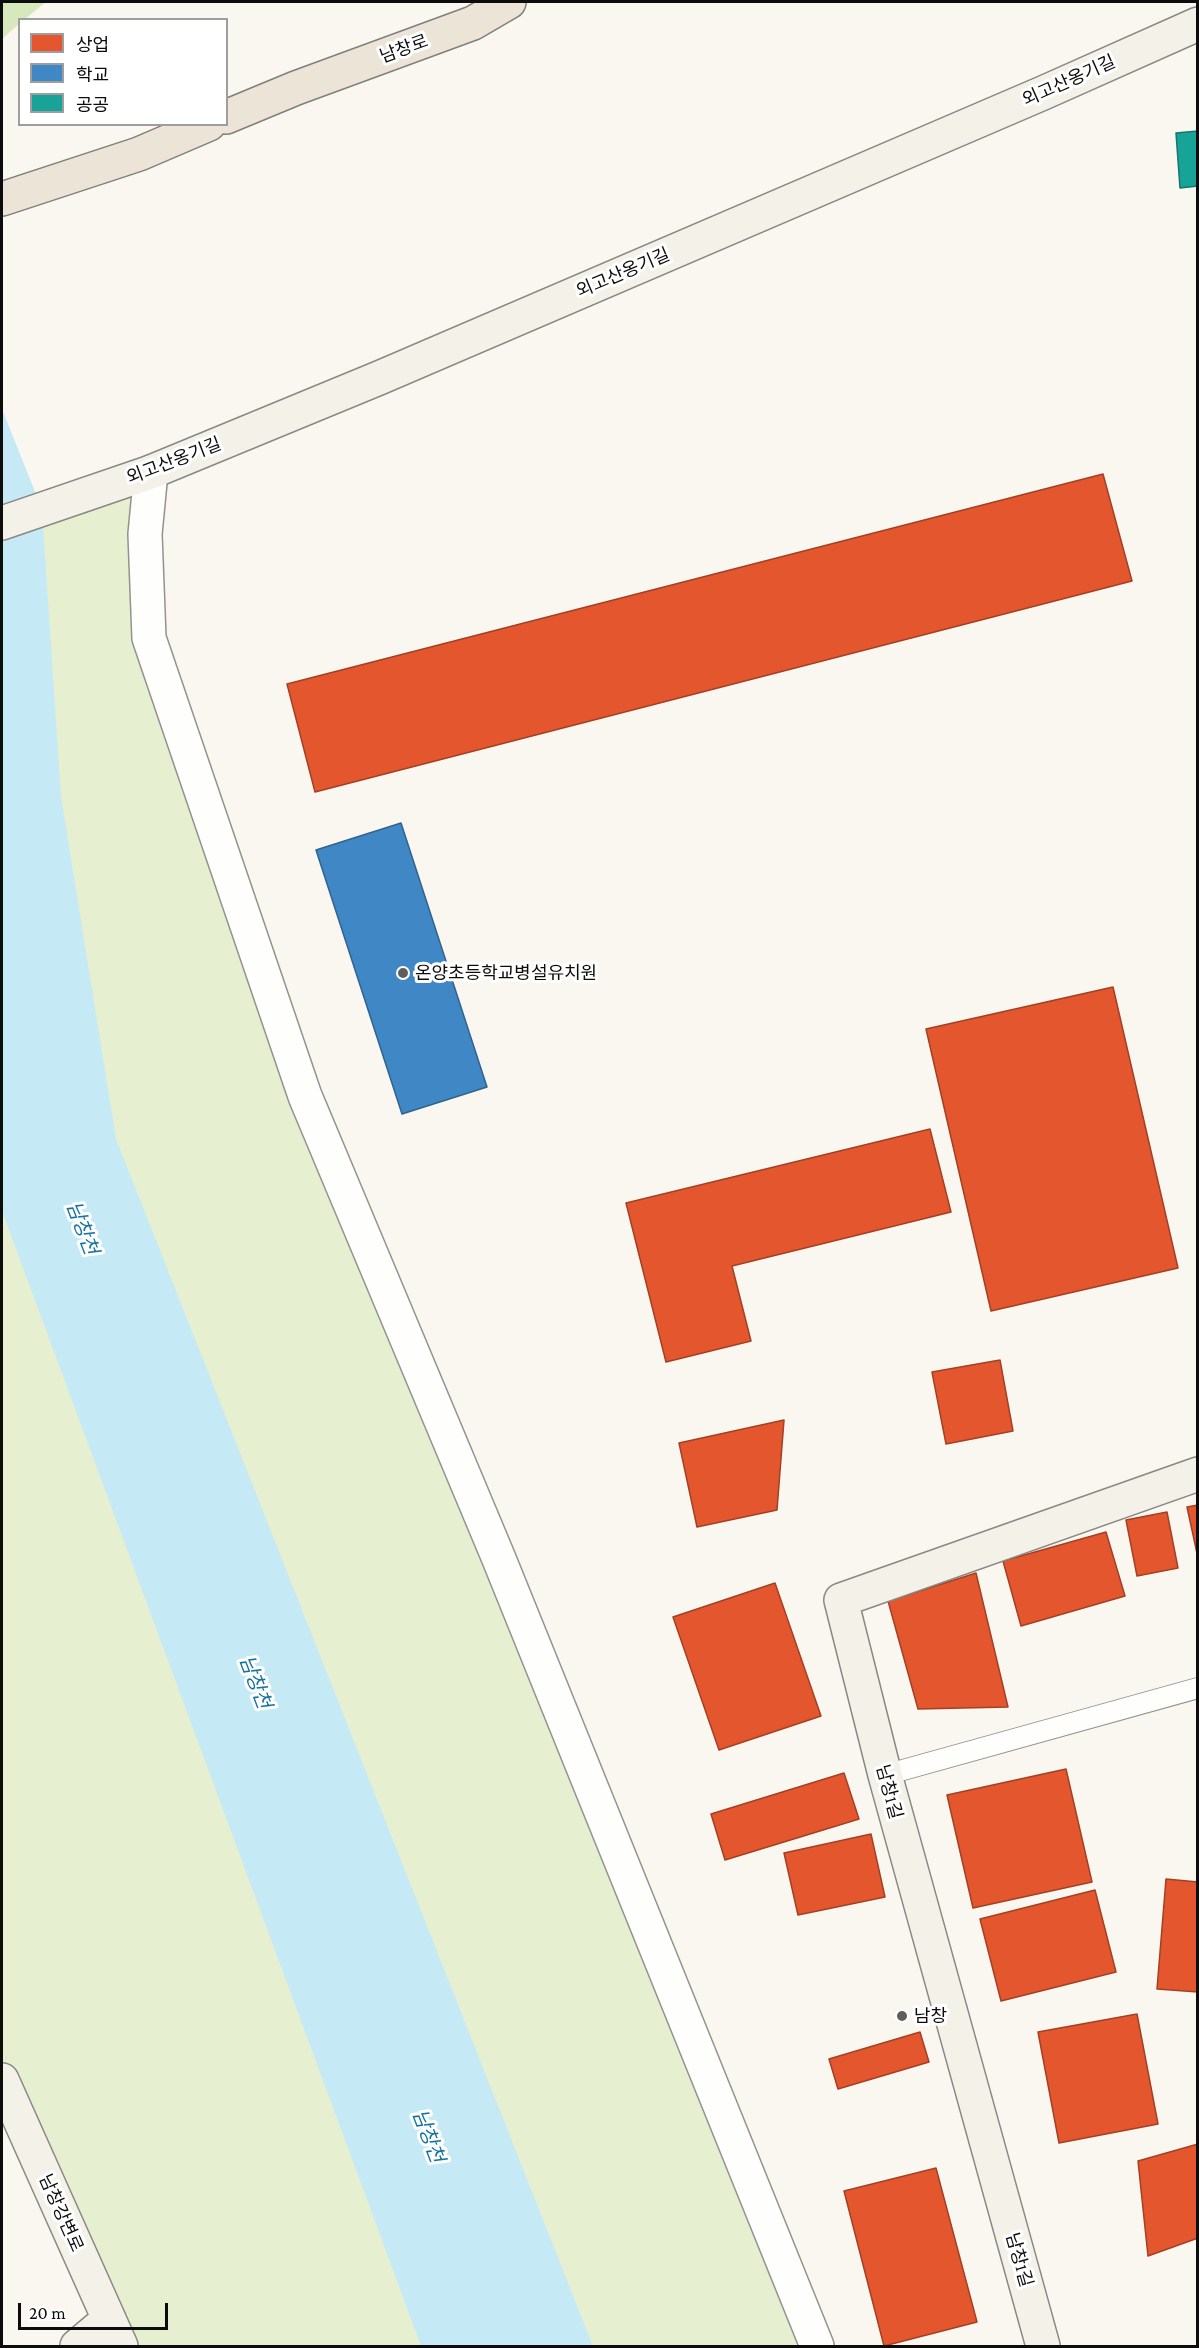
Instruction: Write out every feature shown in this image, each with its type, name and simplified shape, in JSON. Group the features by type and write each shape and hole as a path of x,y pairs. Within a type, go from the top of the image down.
{"main road":[{"name":"남창로","path":"228,116 296,88 473,23 509,2"},
{"path":"2,199 139,154 204,126"}],"street":[{"name":"외고산옹기길","path":"2,523 151,472 499,326 1043,93 1197,24"},
{"path":"151,472 145,534 149,638 305,1096 499,1559 817,2346"},
{"name":"남창1길","path":"1043,2346 885,1775 841,1600 1197,1474"},
{"name":"남창강변로","path":"2,2080 115,2333"},
{"path":"77,2346 115,2333"}],"lane":[{"path":"885,1775 1197,1688"}],"green space":[{"path":"2,2 46,2 26,18 18,18 18,25 2,39"},
{"path":"151,472 149,638 305,1096 817,2346 121,2346 2,2080 2,525"}],"water":[{"name":"남창천","path":"2,409 42,509 61,796 116,1139 593,2346 421,2346 2,1211"}],"building: 상업":[{"path":"1103,474 1132,581 315,792 287,684"},
{"path":"1113,987 1178,1268 991,1311 926,1029"},
{"path":"930,1129 951,1212 732,1266 751,1341 666,1362 626,1203"},
{"path":"1000,1360 1013,1431 946,1444 932,1372"},
{"path":"784,1420 777,1510 697,1527 679,1443"},
{"path":"1198,1505 1198,1558 1187,1507"},
{"path":"1167,1512 1178,1568 1137,1576 1126,1520"},
{"path":"1106,1532 1125,1596 1021,1626 1003,1561"},
{"path":"976,1573 1008,1707 918,1709 888,1601"},
{"path":"775,1583 821,1716 719,1750 673,1617"},
{"path":"1066,1769 1092,1882 973,1908 947,1795"},
{"path":"844,1773 859,1819 725,1860 711,1814"},
{"path":"871,1834 885,1897 798,1915 784,1853"},
{"path":"1166,1879 1198,1882 1198,1992 1157,1989"},
{"path":"1095,1890 1116,1972 1001,2001 980,1919"},
{"path":"1137,2014 1158,2124 1059,2143 1038,2032"},
{"path":"920,2032 929,2062 838,2089 829,2059"},
{"path":"1198,2144 1198,2238 1148,2256 1138,2161"},
{"path":"936,2168 977,2322 884,2346 844,2191"}],"building: 학교":[{"path":"401,823 487,1087 402,1114 316,850"}],"building: 공공":[{"path":"1198,131 1198,186 1180,188 1176,133"}],"place":[{"name":"온양초등학교병설유치원","path":"403,973"},
{"name":"남창","path":"902,2016"}]}
